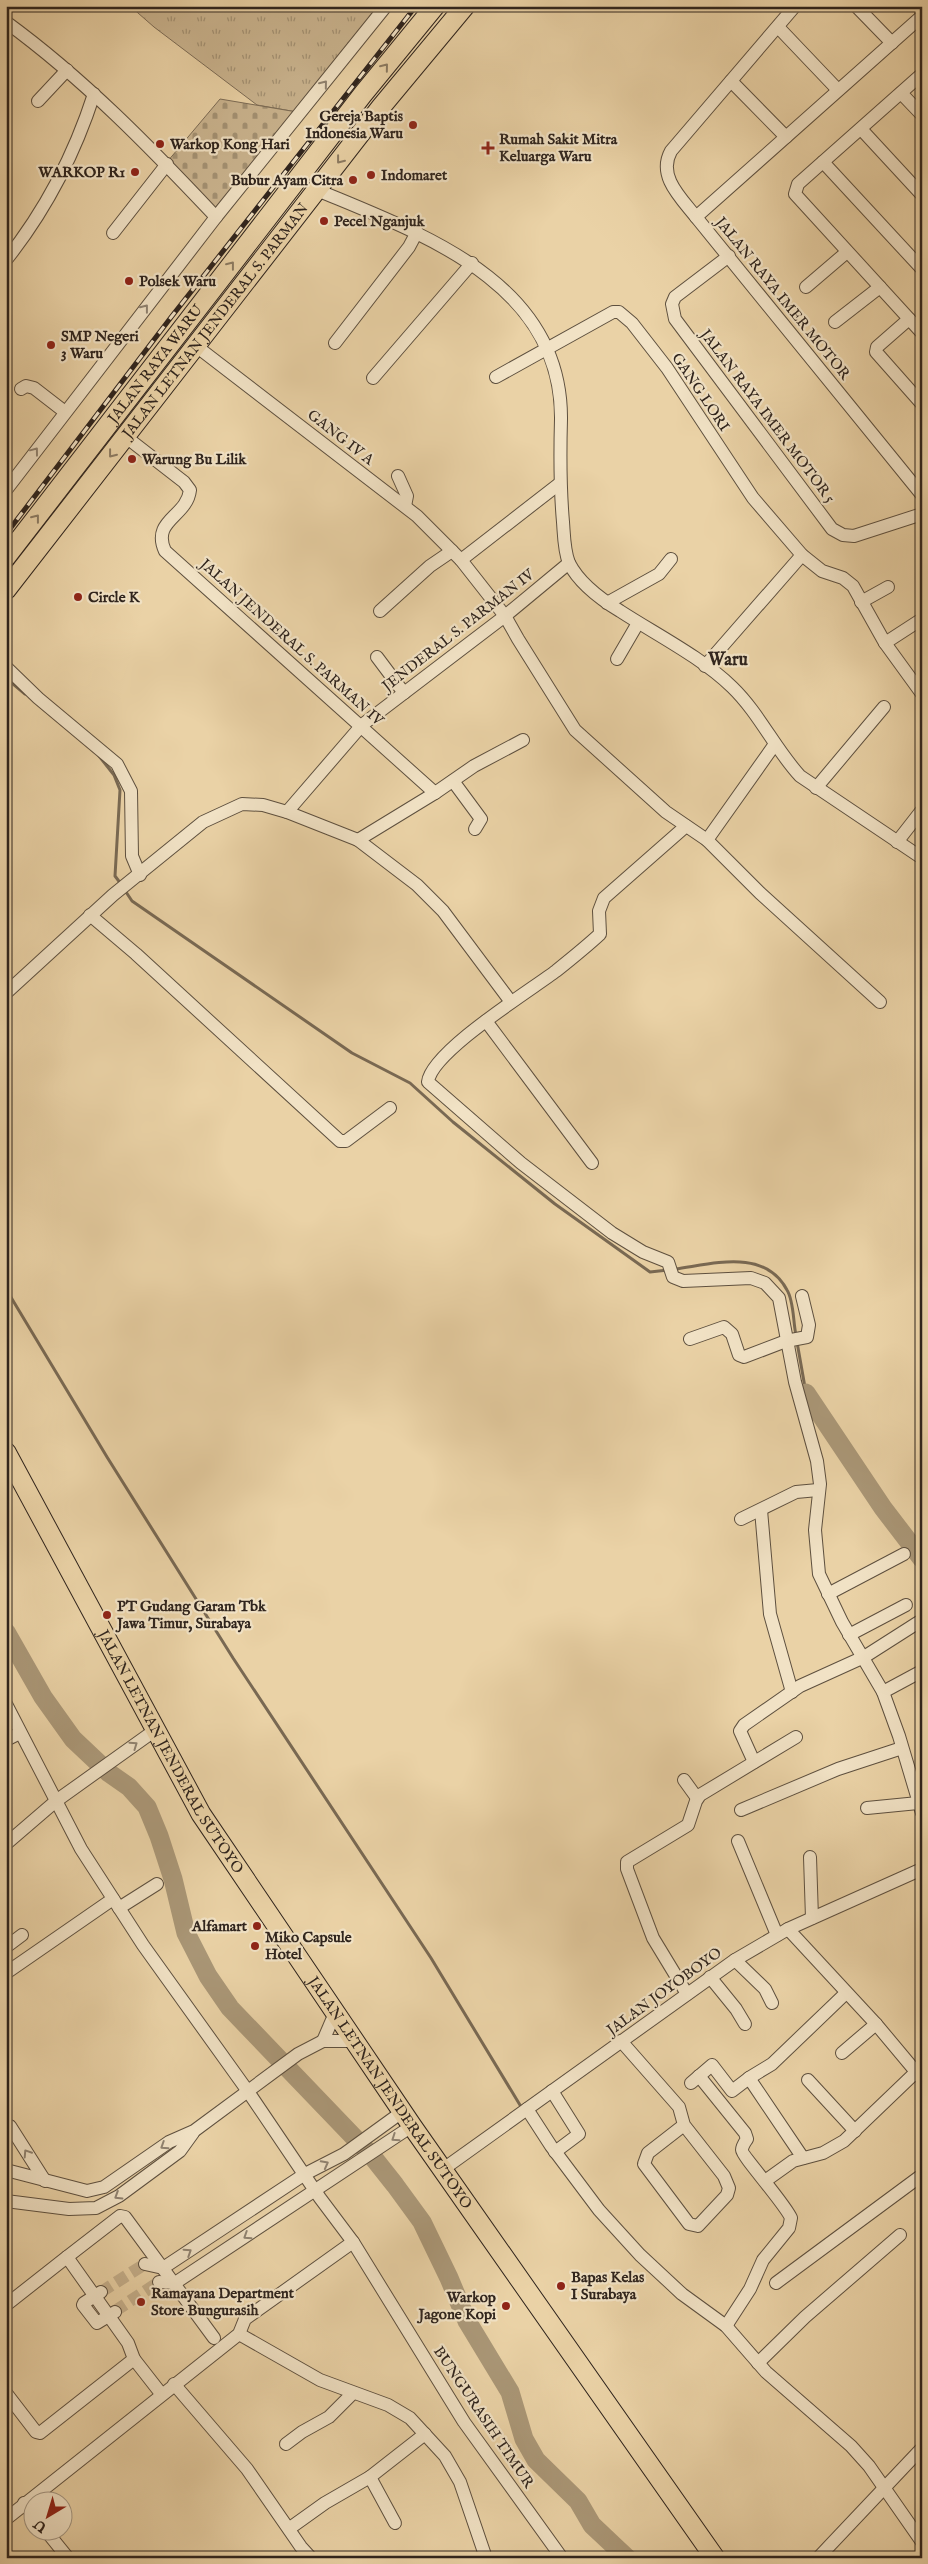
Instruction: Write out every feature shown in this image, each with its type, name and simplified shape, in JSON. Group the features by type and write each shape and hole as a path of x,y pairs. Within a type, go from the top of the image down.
{"highway":[{"name":"JALAN RAYA WARU","path":"6,557 363,94 435,6"},
{"name":"JALAN LETNAN JENDERAL S. PARMAN","path":"6,590 381,108 465,6"},
{"path":"363,94 369,104 381,108"},
{"name":"JALAN LETNAN JENDERAL SUTOYO","path":"6,1452 154,1731 201,1814 442,2170 715,2558"}],"street":[{"path":"6,490 216,218 386,6"},
{"path":"696,217 674,188 667,174 666,160 794,6"},
{"path":"856,6 892,43"},
{"name":"JALAN RAYA IMER MOTOR","path":"922,16 696,217 922,495"},
{"path":"6,22 93,97 216,218"},
{"path":"778,26 838,90"},
{"path":"6,28 64,73"},
{"path":"38,101 64,73"},
{"path":"922,74 798,184 795,194 798,200 922,333"},
{"path":"731,81 786,137"},
{"path":"901,93 922,115"},
{"path":"8,253 34,225 49,198 93,97"},
{"path":"861,129 922,195"},
{"path":"823,162 922,269"},
{"path":"112,233 165,167"},
{"path":"317,190 417,232 472,263 522,310 548,347 554,367 561,407 559,484 564,541 569,563 586,584 606,603 705,666 732,687 800,776 922,858"},
{"path":"335,343 409,247 417,232"},
{"path":"806,287 847,252"},
{"name":"JALAN RAYA IMER MOTOR 5","path":"729,256 675,298 672,304 675,319 832,529 843,535 854,536 922,514"},
{"path":"373,378 472,263"},
{"path":"835,322 880,287"},
{"name":"GANG LORI","path":"496,377 613,312 626,316 667,368 753,498 802,555 822,571 849,581 885,643 920,688"},
{"path":"910,320 877,347 878,354 922,404"},
{"name":"GANG IV A","path":"196,346 405,506 456,555 506,616 518,639 575,730 666,812 707,840 760,893 880,1002"},
{"path":"21,389 30,386 65,412"},
{"name":"JALAN JENDERAL S. PARMAN IV","path":"126,436 184,482 190,490 186,501 161,533 161,541 166,551 362,725 435,793"},
{"path":"398,476 407,496 405,506"},
{"path":"380,611 430,566 456,555 559,484"},
{"path":"705,666 802,555"},
{"path":"606,603 659,574 671,559"},
{"name":"JENDERAL S. PARMAN IV","path":"287,812 362,725 506,616 569,563"},
{"path":"861,602 888,587"},
{"path":"885,643 922,619"},
{"path":"617,659 638,623"},
{"path":"376,657 404,693"},
{"path":"6,667 38,698 117,764 131,791 132,856 135,878"},
{"path":"816,788 884,708"},
{"path":"358,840 435,793 474,766 523,740"},
{"path":"707,840 775,744"},
{"path":"453,781 482,820 476,829"},
{"path":"6,993 113,895 204,822 242,804 263,805 287,812 358,840 417,885 443,911 511,1002"},
{"path":"897,842 922,810"},
{"path":"686,826 604,898 599,911 600,934 555,972 486,1021 437,1065 429,1076 429,1084 521,1163 612,1233 630,1246 666,1261 669,1264 673,1277 683,1281 744,1277 765,1283 779,1298 793,1340 805,1424 817,1461 819,1487 815,1530 816,1558 819,1574 849,1635 864,1657 883,1692 920,1808 867,1808"},
{"path":"90,915 136,954 340,1142 346,1141 390,1108"},
{"path":"486,1021 592,1163"},
{"path":"690,1339 724,1326 732,1334 739,1355 744,1356 809,1334 809,1325 802,1296"},
{"path":"741,1519 796,1492 819,1487"},
{"path":"761,1510 770,1614 792,1692"},
{"path":"828,1594 904,1554"},
{"path":"849,1635 906,1605"},
{"path":"754,1762 740,1729 792,1692 864,1657 922,1620"},
{"path":"883,1692 922,1671"},
{"name":"BUNGURASIH TIMUR","path":"6,1704 81,1849 143,1945 248,2090 352,2242 464,2422 562,2558"},
{"path":"6,1844 56,1801 154,1731"},
{"path":"6,1740 20,1733"},
{"path":"687,1994 654,1938 626,1865 631,1858 688,1825 697,1798 796,1737"},
{"path":"741,1810 838,1769 902,1748"},
{"path":"684,1780 697,1798"},
{"path":"738,1841 777,1935"},
{"path":"810,1857 812,1918"},
{"name":"JALAN JOYOBOYO","path":"442,2170 735,1960 788,1929 922,1869"},
{"path":"6,1973 116,1903 156,1884"},
{"path":"765,2181 793,2160 823,2153 844,2141 919,2076 876,2024 788,1929"},
{"path":"6,1947 22,1935"},
{"path":"735,1960 765,1989 772,2003"},
{"path":"710,1978 745,2024"},
{"path":"726,2326 750,2289 763,2260 791,2224 790,2214 742,2151 747,2139 745,2133 695,2080 713,2065 732,2091 772,2064 846,1992"},
{"path":"322,2041 335,2013"},
{"path":"842,2053 876,2024"},
{"path":"6,2170 87,2192 104,2187 169,2142 194,2131 273,2070 298,2054 322,2041 354,2041"},
{"path":"621,2041 679,2107 684,2125 724,2176 729,2188 727,2195 698,2226 689,2224 644,2164 648,2153 684,2125"},
{"path":"749,2078 803,2158"},
{"path":"808,2080 855,2130"},
{"path":"552,2091 579,2134 555,2152"},
{"path":"526,2110 598,2210 640,2255 682,2294 726,2326 772,2378 851,2446 922,2542"},
{"path":"145,2264 163,2268 258,2207 305,2174 348,2151 370,2135 407,2119"},
{"path":"159,2282 174,2283 269,2222 378,2149 407,2119"},
{"path":"10,2126 45,2181"},
{"path":"6,2202 69,2209 96,2208 119,2196 180,2151 194,2131"},
{"path":"348,2151 357,2163"},
{"path":"776,2283 922,2174"},
{"path":"258,2207 269,2222"},
{"path":"6,2305 66,2257 122,2216 214,2338"},
{"path":"758,2363 805,2317 900,2235"},
{"path":"38,2492 239,2334 245,2319 352,2242"},
{"path":"66,2257 98,2294 112,2314 128,2343 134,2359 159,2391"},
{"path":"239,2334 320,2380 388,2405 410,2418 445,2456 460,2482 486,2558"},
{"path":"6,2393 36,2432 40,2433 134,2359"},
{"path":"174,2384 247,2469 311,2558"},
{"path":"286,2444 329,2417 353,2393"},
{"path":"290,2528 325,2503 370,2477 425,2434"},
{"path":"818,2558 922,2448"},
{"path":"370,2477 395,2523"},
{"path":"6,2519 22,2505"},
{"path":"55,2542 68,2558"}],"green space":[{"path":"130,6 379,6 297,112 257,105 154,27"},
{"path":"220,99 297,112 216,217 167,162"}],"waterway":[{"path":"6,678 25,694"},
{"path":"99,756 114,775 120,790 115,876 121,884"},
{"path":"124,889 132,901 352,1053 410,1083 453,1122 555,1204 650,1272 668,1270"},
{"path":"675,1269 721,1262 737,1262 766,1268 777,1277 787,1290 792,1306 796,1335"},
{"path":"6,1289 107,1457 233,1658 431,1958 523,2110"},
{"path":"797,1342 806,1393"},
{"path":"806,1393 883,1508 922,1559"},
{"path":"6,1632 43,1697 73,1739 109,1773 129,1787 147,1807 173,1879 186,1933 208,1976 230,2008 372,2156 422,2222 467,2321 510,2392 524,2439 536,2460 578,2501 592,2525 627,2558"}],"tunnel":[{"path":"101,2292 145,2264"},
{"path":"115,2311 159,2282"}],"railway":[{"path":"6,534 172,316 416,6"}],"place":[{"name":"Gereja Baptis Indonesia Waru","path":"413,125"},
{"name":"Warkop Kong Hari","path":"160,144"},
{"name":"Rumah Sakit Mitra Keluarga Waru","path":"488,148"},
{"name":"WARKOP R1","path":"135,172"},
{"name":"Indomaret","path":"371,175"},
{"name":"Bubur Ayam Citra","path":"353,180"},
{"name":"Pecel Nganjuk","path":"324,221"},
{"name":"Polsek Waru","path":"129,281"},
{"name":"SMP Negeri 3 Waru","path":"51,345"},
{"name":"Warung Bu Lilik","path":"132,459"},
{"name":"Circle K","path":"78,597"},
{"name":"PT Gudang Garam Tbk Jawa Timur, Surabaya","path":"107,1615"},
{"name":"Alfamart","path":"257,1926"},
{"name":"Miko Capsule Hotel","path":"255,1946"},
{"name":"Bapas Kelas I Surabaya","path":"561,2286"},
{"name":"Ramayana Department Store Bungurasih","path":"141,2302"},
{"name":"Warkop Jagone Kopi","path":"506,2306"}],"district":[{"name":"Waru","path":"728,659"}]}
